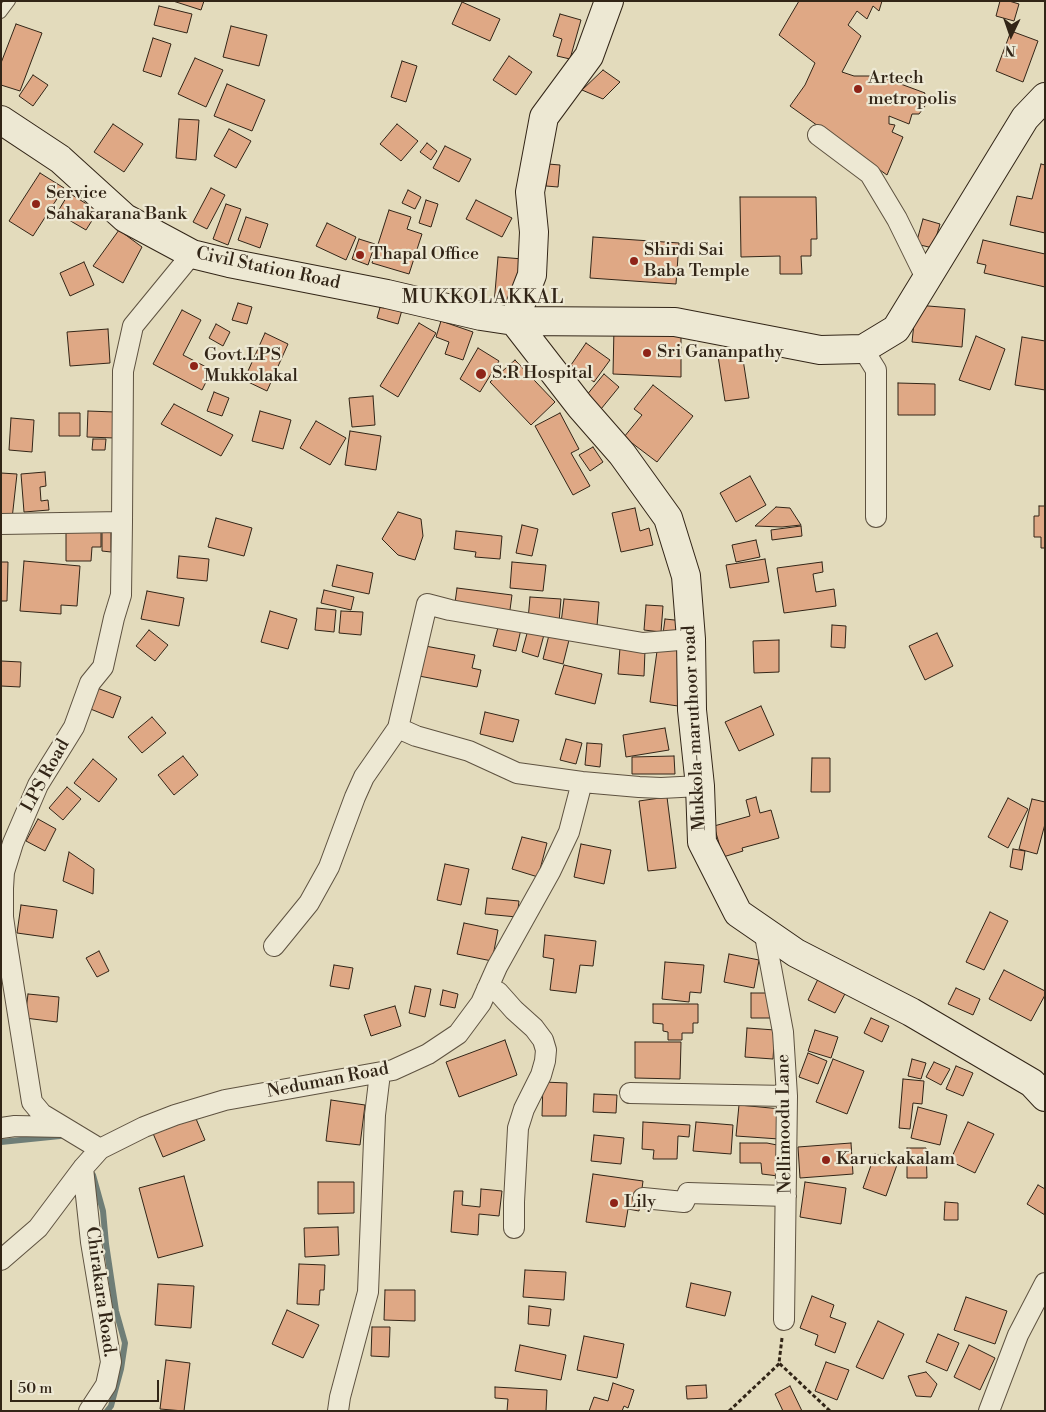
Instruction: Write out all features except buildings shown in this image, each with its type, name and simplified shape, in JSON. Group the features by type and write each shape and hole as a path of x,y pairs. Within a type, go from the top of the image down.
{"main road":[{"path":"514,321 532,275 534,232 530,192 544,117 589,56 609,1"},
{"path":"863,350 896,328 1025,118 1045,97"},
{"name":"Civil Station Road","path":"1,120 60,159 125,218 192,254 238,265 387,294 481,316 514,321 675,322 820,350 863,350"},
{"name":"Mukkola-maruthoor road","path":"514,321 580,406 622,454 668,518 686,576 692,710 700,786 702,842 738,913 796,953 911,1012 1024,1078 1032,1083 1045,1097"}],"street":[{"path":"818,135 870,174 897,219 927,280"},
{"name":"LPS Road","path":"100,1149 42,1114 32,1102 3,917 4,872 12,843 38,785 74,727 90,683 103,667 121,595 123,371 133,326 192,254"},
{"path":"863,350 876,370 876,517"},
{"path":"1,524 122,522"},
{"path":"274,946 309,903 329,867 355,796 364,777 398,728 427,604 450,610 644,643 690,639"},
{"path":"398,728 416,736 469,750 517,773 582,782 661,788 700,786"},
{"name":"Neduman Road","path":"100,1149 144,1127 175,1115 225,1100 392,1070 428,1054 458,1034 480,1004 498,967 542,888 569,832 582,782"},
{"name":"Nellimoodu Lane","path":"764,930 783,1032 787,1096 784,1320"},
{"path":"487,989 498,992 534,1028 543,1040 546,1050 541,1075 524,1109 518,1128 514,1228"},
{"path":"338,1411 368,1292 375,1115 380,1072"},
{"path":"630,1092 787,1096"},
{"path":"1,1128 15,1126 63,1127"},
{"path":"1,1260 38,1228 82,1168 100,1149"},
{"name":"Chirakara Road.","path":"82,1168 111,1362 106,1386 89,1411"},
{"path":"643,1198 684,1202 688,1193 786,1196"},
{"path":"989,1411 1018,1335 1045,1283"}],"lane":[{"path":"1,13 10,1"}],"path":[{"path":"729,1411 780,1363 784,1320"},
{"path":"780,1363 830,1411"}],"waterway":[{"path":"1,1142 60,1136"},
{"path":"93,1175 103,1211 116,1311 125,1343 121,1369 111,1406 107,1411"}],"place":[{"name":"Artech metropolis","path":"858,89"},
{"name":"Service Sahakarana Bank","path":"36,204"},
{"name":"Thapal Office","path":"360,255"},
{"name":"Shirdi Sai Baba Temple","path":"634,261"},
{"name":"Sri Gananpathy","path":"647,353"},
{"name":"Govt.LPS Mukkolakal","path":"194,366"},
{"name":"S.R Hospital","path":"481,374"},
{"name":"Karuckakalam","path":"826,1160"},
{"name":"Lily","path":"614,1203"}],"district":[{"name":"MUKKOLAKKAL","path":"483,298"}]}
